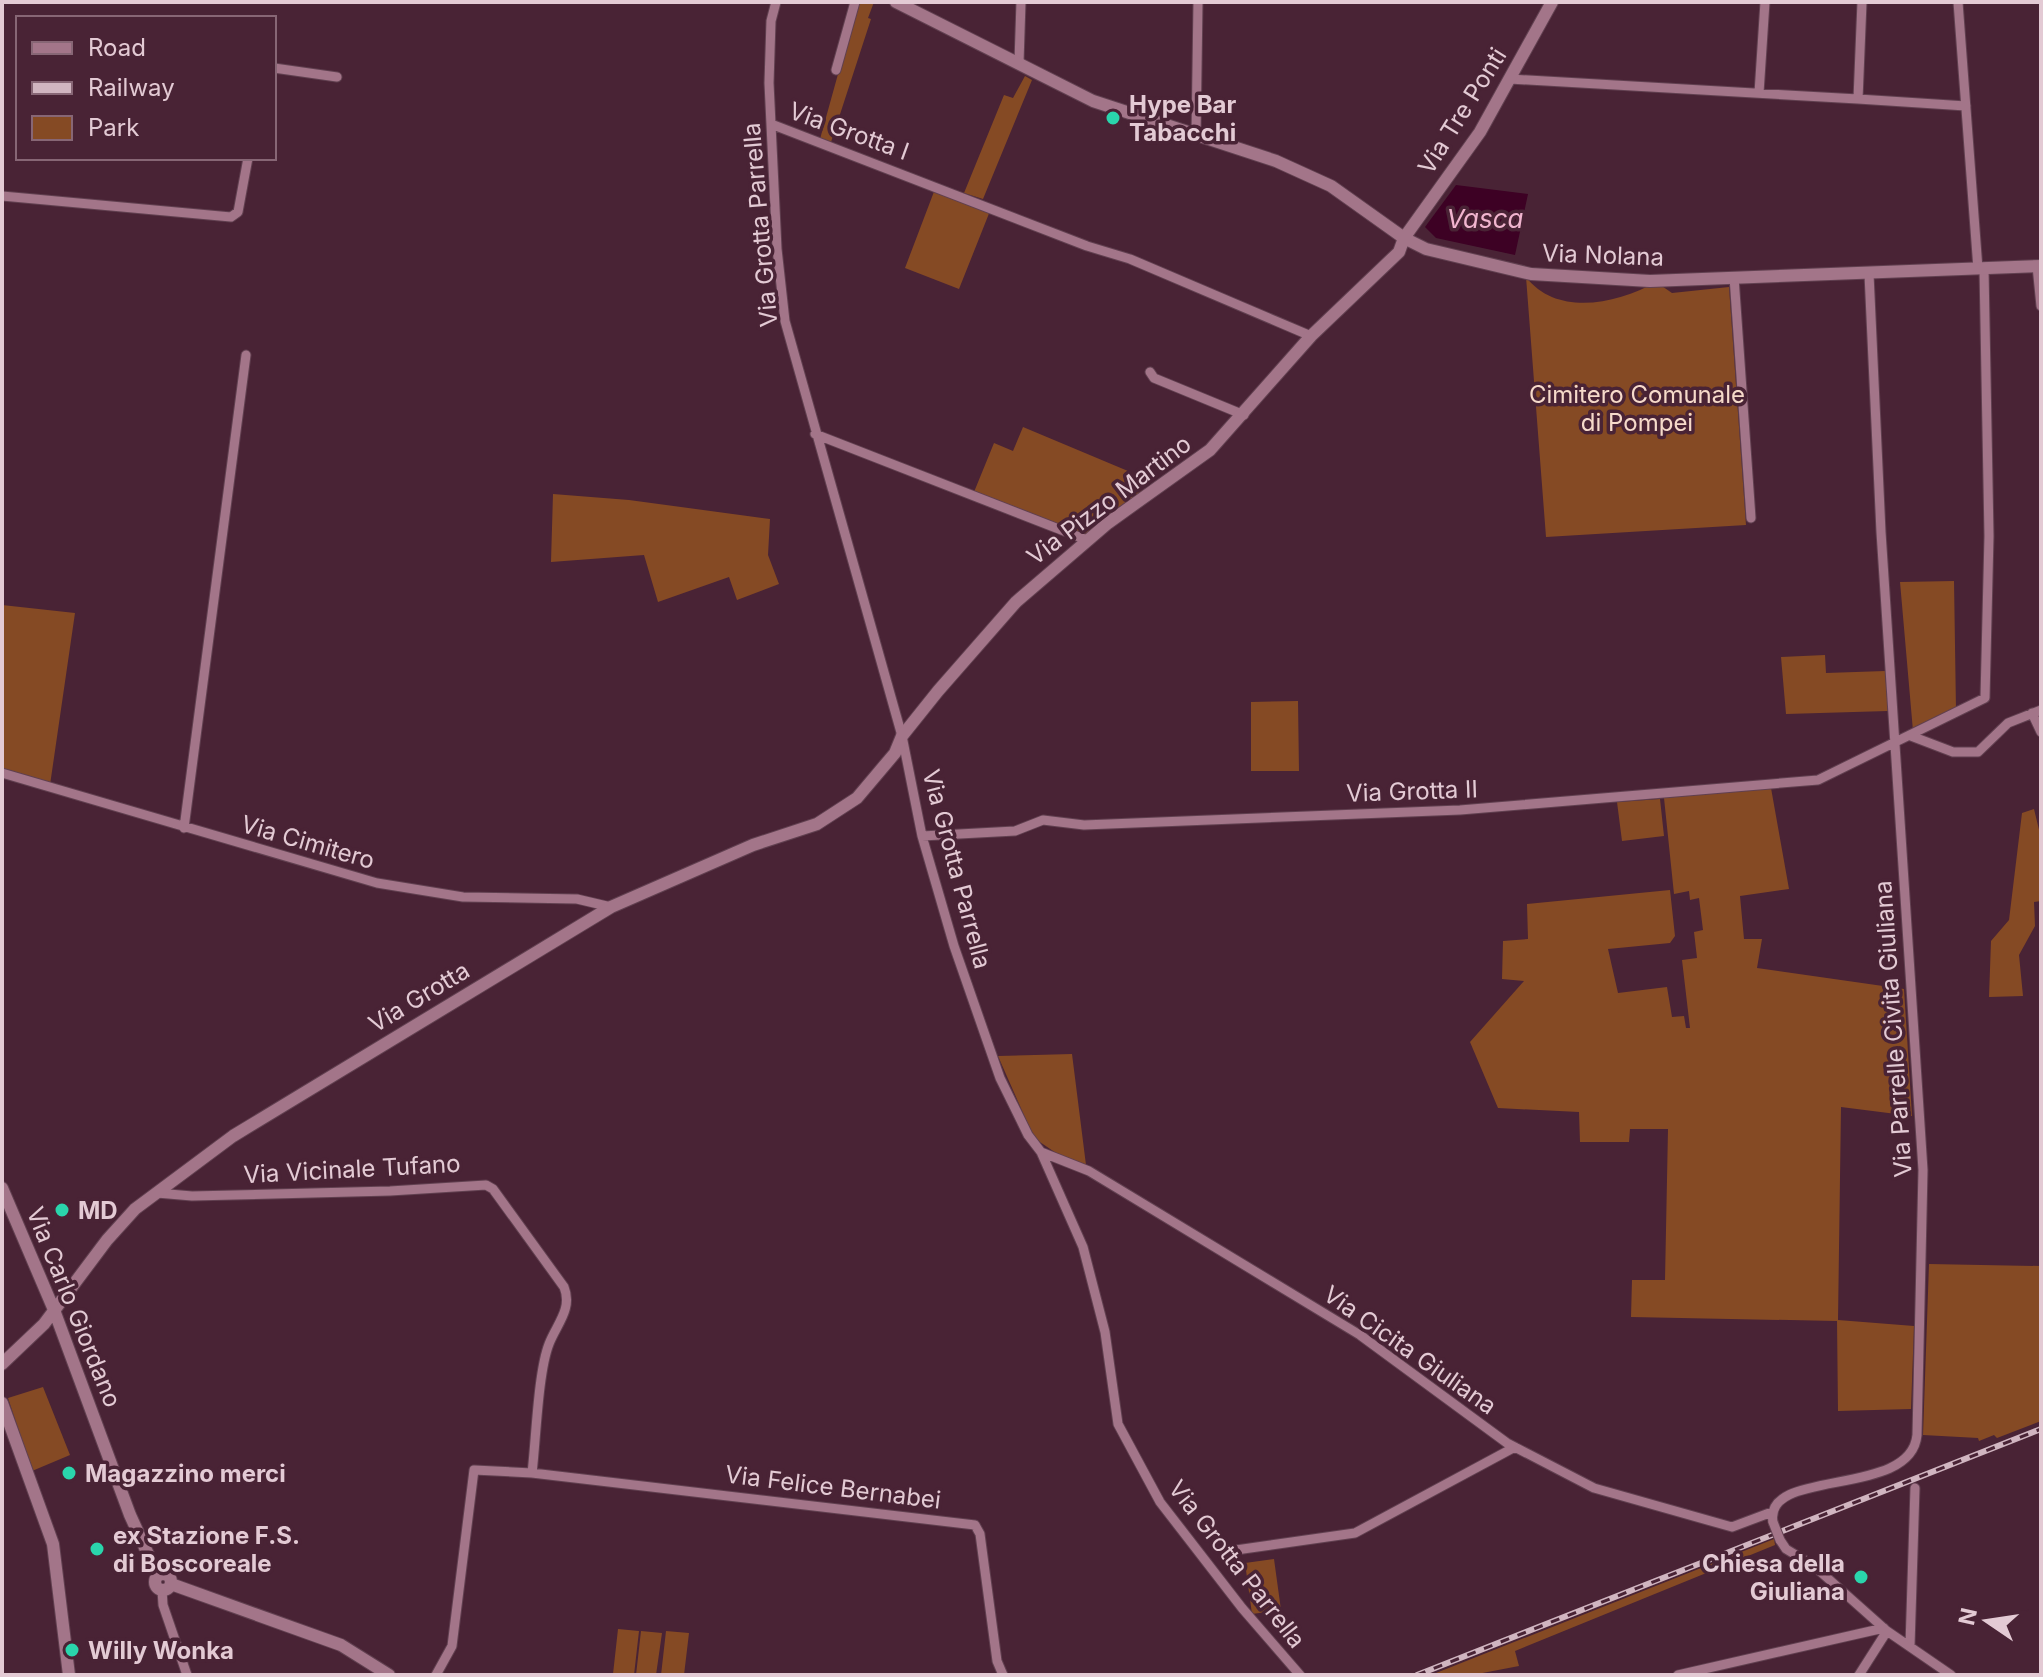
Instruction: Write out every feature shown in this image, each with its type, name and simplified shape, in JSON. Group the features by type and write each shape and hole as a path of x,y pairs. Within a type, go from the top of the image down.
{"street":[{"name":"Via Grotta Parrella","path":"776,2 771,21 771,124 781,294 815,434 902,736 922,836 954,946 1000,1078 1028,1135 1041,1152 1083,1247 1105,1332 1118,1424 1160,1502 1242,1608 1300,1675"},
{"path":"836,70 855,2"},
{"name":"Via Nolana","path":"896,2 1093,101 1276,161 1331,186 1404,238 1426,249 1531,274 1650,281 2039,266"},
{"path":"1019,62 1021,2"},
{"path":"1196,136 1198,2"},
{"name":"Via Tre Ponti","path":"1404,238 1480,132 1552,2"},
{"path":"1759,93 1765,2"},
{"path":"1858,99 1862,2"},
{"path":"1958,2 1981,269"},
{"path":"276,68 337,77"},
{"path":"1510,79 1966,106"},
{"name":"Via Grotta I","path":"771,124 913,176 1087,246 1130,259 1311,336"},
{"path":"2,196 231,217 238,212 248,160"},
{"name":"Via Pizzo Martino","path":"902,736 1016,602 1087,540 1210,450 1311,336 1389,263 1399,252 1404,238"},
{"path":"2039,266 2041,306"},
{"name":"Via Grotta II","path":"922,836 1015,831 1043,820 1084,825 1460,810 1800,782 1833,775 1985,698 1989,536 1981,269"},
{"name":"Via Parrelle Civita Giuliana","path":"1773,1517 1781,1498 1794,1491 1846,1482 1905,1461 1916,1443 1924,1214 1869,274"},
{"path":"1734,277 1751,518"},
{"path":"184,828 246,355"},
{"path":"1150,372 1154,378 1244,415"},
{"path":"815,434 1087,540"},
{"path":"1911,736 1953,752 1978,752 2008,723 2037,711 2041,732"},
{"name":"Via Grotta","path":"2,1364 54,1310 107,1240 135,1209 233,1136 611,907 753,845 831,817 857,798 895,753 902,736"},
{"name":"Via Cimitero","path":"2,773 377,883 463,897 577,899 611,907"},
{"name":"Via Cicita Giuliana","path":"1041,1152 1089,1171 1360,1335 1515,1447 1594,1488 1732,1527 1773,1517"},
{"name":"Via Vicinale Tufano","path":"157,1193 192,1196 390,1191 476,1184 493,1189 568,1296 563,1318 547,1347 532,1473"},
{"name":"Via Carlo Giordano","path":"2,1188 54,1310 130,1515 158,1576 167,1575 167,1587"},
{"path":"2,1403 53,1544 69,1675"},
{"path":"1229,1551 1355,1533 1515,1447"},
{"path":"436,1675 452,1646 474,1470 532,1473"},
{"name":"Via Felice Bernabei","path":"532,1473 975,1525 980,1534 997,1661 1003,1675"},
{"path":"1910,1646 1915,1488"},
{"path":"1773,1517 1786,1549 1814,1566 1885,1629 1951,1675"},
{"path":"187,1675 163,1605 167,1587 341,1645 389,1675"},
{"path":"1678,1675 1885,1629"},
{"path":"1859,1675 1885,1629"}],"green space":[{"path":"858,2 874,2 831,142 820,139"},
{"path":"1025,76 1032,80 983,199 964,193 1004,95 1013,98"},
{"path":"935,189 990,211 959,289 905,268"},
{"name":"Cimitero Comunale di Pompei","path":"1526,277 1539,290 1554,298 1588,303 1624,296 1656,282 1672,293 1729,287 1746,525 1546,537"},
{"path":"1023,427 1147,479 1139,489 1146,493 1086,536 974,492 994,443 1013,451"},
{"path":"553,494 629,500 770,519 768,555 779,584 737,600 729,577 658,602 644,555 551,562"},
{"path":"1954,581 1956,710 1913,731 1900,582"},
{"path":"2,605 75,613 50,785 2,771"},
{"path":"1825,655 1826,673 1885,671 1888,711 1786,714 1781,657"},
{"path":"1298,701 1299,771 1251,771 1251,702"},
{"path":"1771,788 1789,889 1740,896 1744,939 1762,939 1757,968 1904,989 1912,1116 1841,1107 1838,1320 1914,1326 1911,1409 1838,1411 1837,1321 1631,1317 1632,1280 1665,1280 1668,1129 1630,1129 1629,1142 1580,1142 1579,1112 1498,1108 1470,1042 1524,981 1502,979 1503,941 1528,939 1527,904 1670,890 1675,936 1670,943 1608,949 1618,993 1667,987 1672,1017 1684,1016 1686,1028 1690,1028 1682,960 1697,958 1694,932 1703,930 1699,898 1690,900 1689,891 1674,894 1664,798"},
{"path":"1660,799 1664,836 1622,841 1617,802"},
{"path":"2034,809 2041,838 2041,901 2034,902 2035,926 2019,955 2023,996 1989,997 1991,941 2009,920 2022,813"},
{"path":"1072,1054 1086,1165 1059,1155 1034,1138 998,1056"},
{"path":"1929,1264 2041,1266 2041,1421 1997,1438 1994,1435 1979,1441 1978,1438 1923,1435"},
{"path":"43,1387 70,1455 32,1471 8,1398"},
{"path":"1774,1539 1775,1545 1515,1651 1519,1666 1472,1675 1431,1675"},
{"path":"1274,1559 1281,1610 1252,1614 1245,1563"},
{"path":"618,1629 639,1631 634,1675 613,1674"},
{"path":"641,1631 662,1633 656,1675 636,1675"},
{"path":"666,1631 689,1633 684,1675 661,1675"}],"water":[{"name":"Vasca","path":"1456,185 1528,194 1515,255 1436,238 1425,227"}],"railway":[{"path":"1417,1675 2041,1429"}],"place":[{"name":"Hype Bar Tabacchi","path":"1113,118"},
{"name":"MD","path":"62,1210"},
{"name":"Magazzino merci","path":"69,1473"},
{"name":"ex Stazione F.S. di Boscoreale","path":"97,1549"},
{"name":"Chiesa della Giuliana","path":"1861,1577"},
{"name":"Willy Wonka","path":"72,1650"}]}
